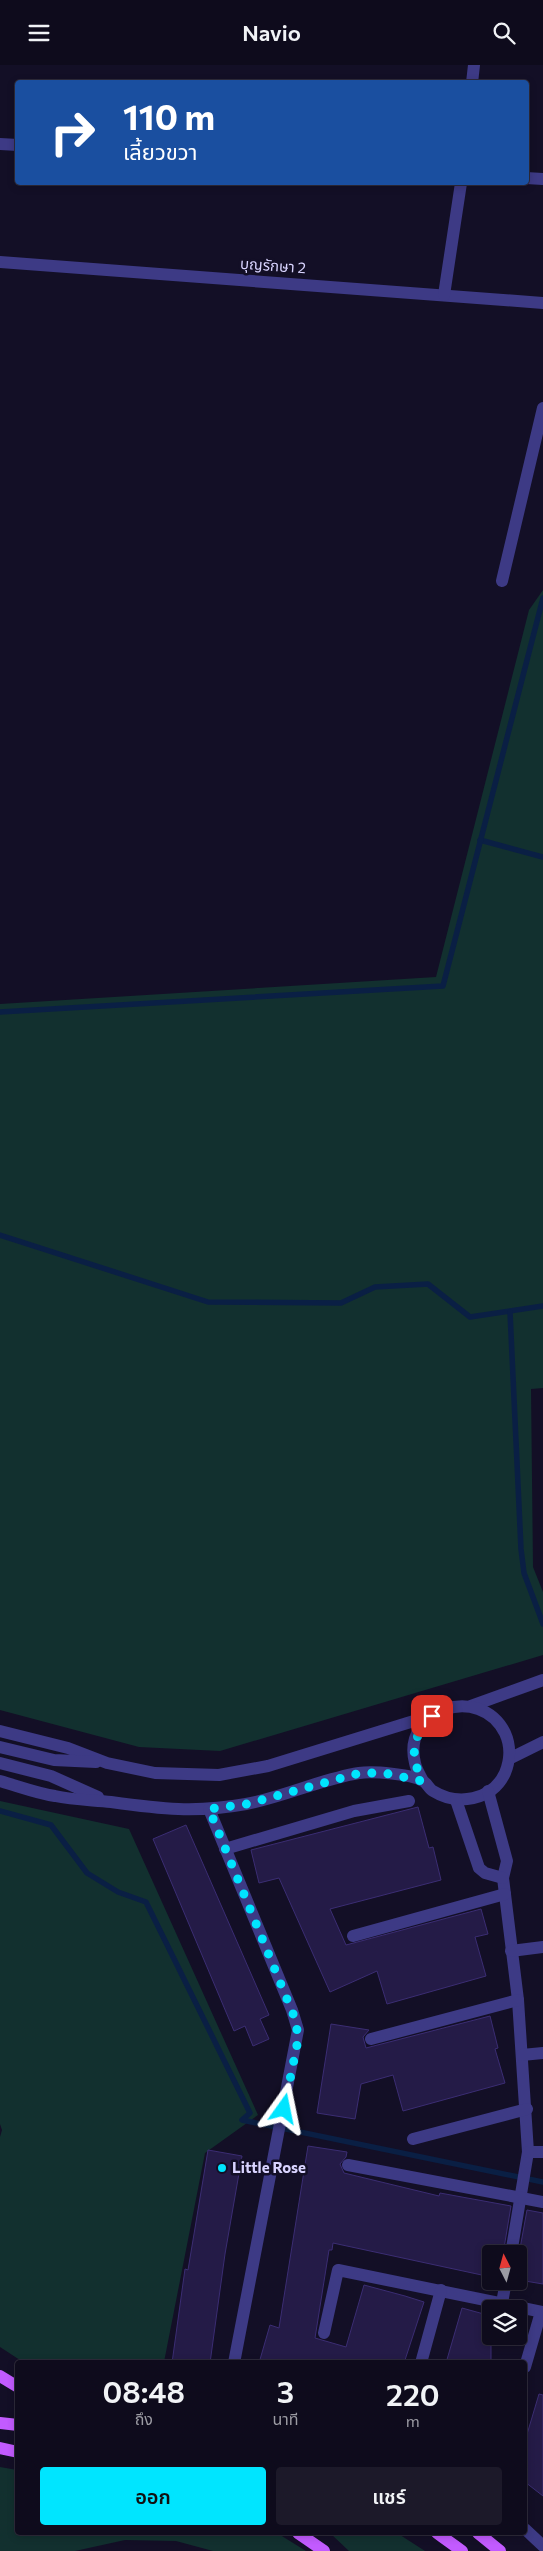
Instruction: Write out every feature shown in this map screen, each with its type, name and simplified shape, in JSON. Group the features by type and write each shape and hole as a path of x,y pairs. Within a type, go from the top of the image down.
{"main road":[{"path":"0,2376 15,2385"},
{"path":"0,2423 15,2425"},
{"path":"0,2448 15,2451"},
{"path":"301,2535 324,2551"},
{"path":"440,2535 462,2551"},
{"path":"480,2535 500,2551"}],"street":[{"path":"472,80 474,65"},
{"path":"0,144 15,145"},
{"path":"529,178 543,179"},
{"path":"444,295 461,185"},
{"name":"บุญรักษา 2","path":"0,262 543,303"},
{"path":"502,581 543,408"},
{"path":"0,1747 54,1760 107,1763 155,1773 219,1775 268,1766 432,1716 445,1708 471,1706 543,1680"},
{"path":"432,1716 417,1736 414,1754 415,1764 422,1781 433,1791 456,1800 467,1800 483,1795 501,1780 509,1759 505,1733 492,1715 471,1706"},
{"path":"0,1731 68,1747 107,1763"},
{"path":"509,1759 543,1743"},
{"path":"0,1763 51,1776 109,1802"},
{"path":"0,1781 55,1797 191,1811 247,1804 360,1773 384,1773 422,1781"},
{"path":"488,1791 507,1861 503,1879 504,1893 518,2000 527,2109 528,2155 513,2245"},
{"path":"456,1800 479,1867 485,1873 503,1879"},
{"path":"225,1849 354,1811 409,1801"},
{"path":"209,1809 296,2021 298,2040 235,2360"},
{"path":"353,1936 504,1893"},
{"path":"511,1951 543,1947"},
{"path":"371,2039 518,2000"},
{"path":"522,2055 543,2053"},
{"path":"412,2139 527,2109"},
{"path":"528,2155 543,2152"},
{"path":"348,2165 522,2193 543,2202"},
{"path":"324,2333 338,2270 487,2300"},
{"path":"423,2360 441,2291"},
{"path":"527,2309 542,2312 527,2361"},
{"path":"527,2531 543,2546"}],"green space":[{"path":"543,590 543,1388 531,1389 533,1567 543,1592 543,1655 220,1751 139,1747 0,1710 0,1004 436,977 529,610"},
{"path":"0,1801 129,1829 258,2115 205,2153 164,2360 20,2360 0,2347 0,2137 2,2130 0,2124"},
{"path":"0,2467 15,2470 15,2535 280,2535 306,2551 213,2551 176,2541 125,2540 75,2551 0,2551"},
{"path":"332,2535 400,2535 425,2551 349,2551"}],"building":[{"path":"418,1807 429,1848 433,1847 441,1880 330,1909 346,1945 481,1909 488,1934 475,1937 486,1976 387,2004 377,1971 330,1992 279,1878 259,1883 251,1850"},
{"path":"186,1825 269,2015 260,2019 269,2039 253,2046 245,2026 234,2031 153,1839"},
{"path":"490,2016 498,2048 495,2049 505,2083 403,2111 393,2075 361,2084 355,2119 317,2113 331,2024 369,2030 363,2037 366,2048"},
{"path":"308,2146 347,2152 346,2157 340,2164 344,2173 439,2196 440,2193 511,2206 504,2245 482,2245 482,2275 333,2243 332,2250 329,2250 315,2338 346,2347 364,2285 424,2302 405,2360 260,2360 270,2325 279,2328"},
{"path":"208,2150 242,2156 225,2254 210,2360 172,2360 185,2269 188,2270"},
{"path":"527,2210 543,2213 543,2284 528,2282 528,2245 521,2245"},
{"path":"462,2308 482,2314 482,2345 491,2345 491,2360 447,2360"},
{"path":"539,2394 543,2395 543,2496 527,2484 527,2434"}],"waterway":[{"path":"0,1012 443,986 543,598"},
{"path":"480,840 543,857"},
{"path":"0,1235 208,1302 341,1303 375,1287 428,1284 470,1317 543,1306"},
{"path":"510,1312 521,1549 524,1573 543,1624"},
{"path":"0,1811 51,1825 87,1873 118,1892 146,1902 250,2113 242,2120 543,2182"}],"place":[{"name":"Little Rose","path":"222,2168"}],"route":[{"path":"284,2109 298,2040 296,2021 209,1809 247,1804 360,1773 384,1773 422,1781 415,1764 414,1754 417,1736 421,1727 432,1716"}]}
